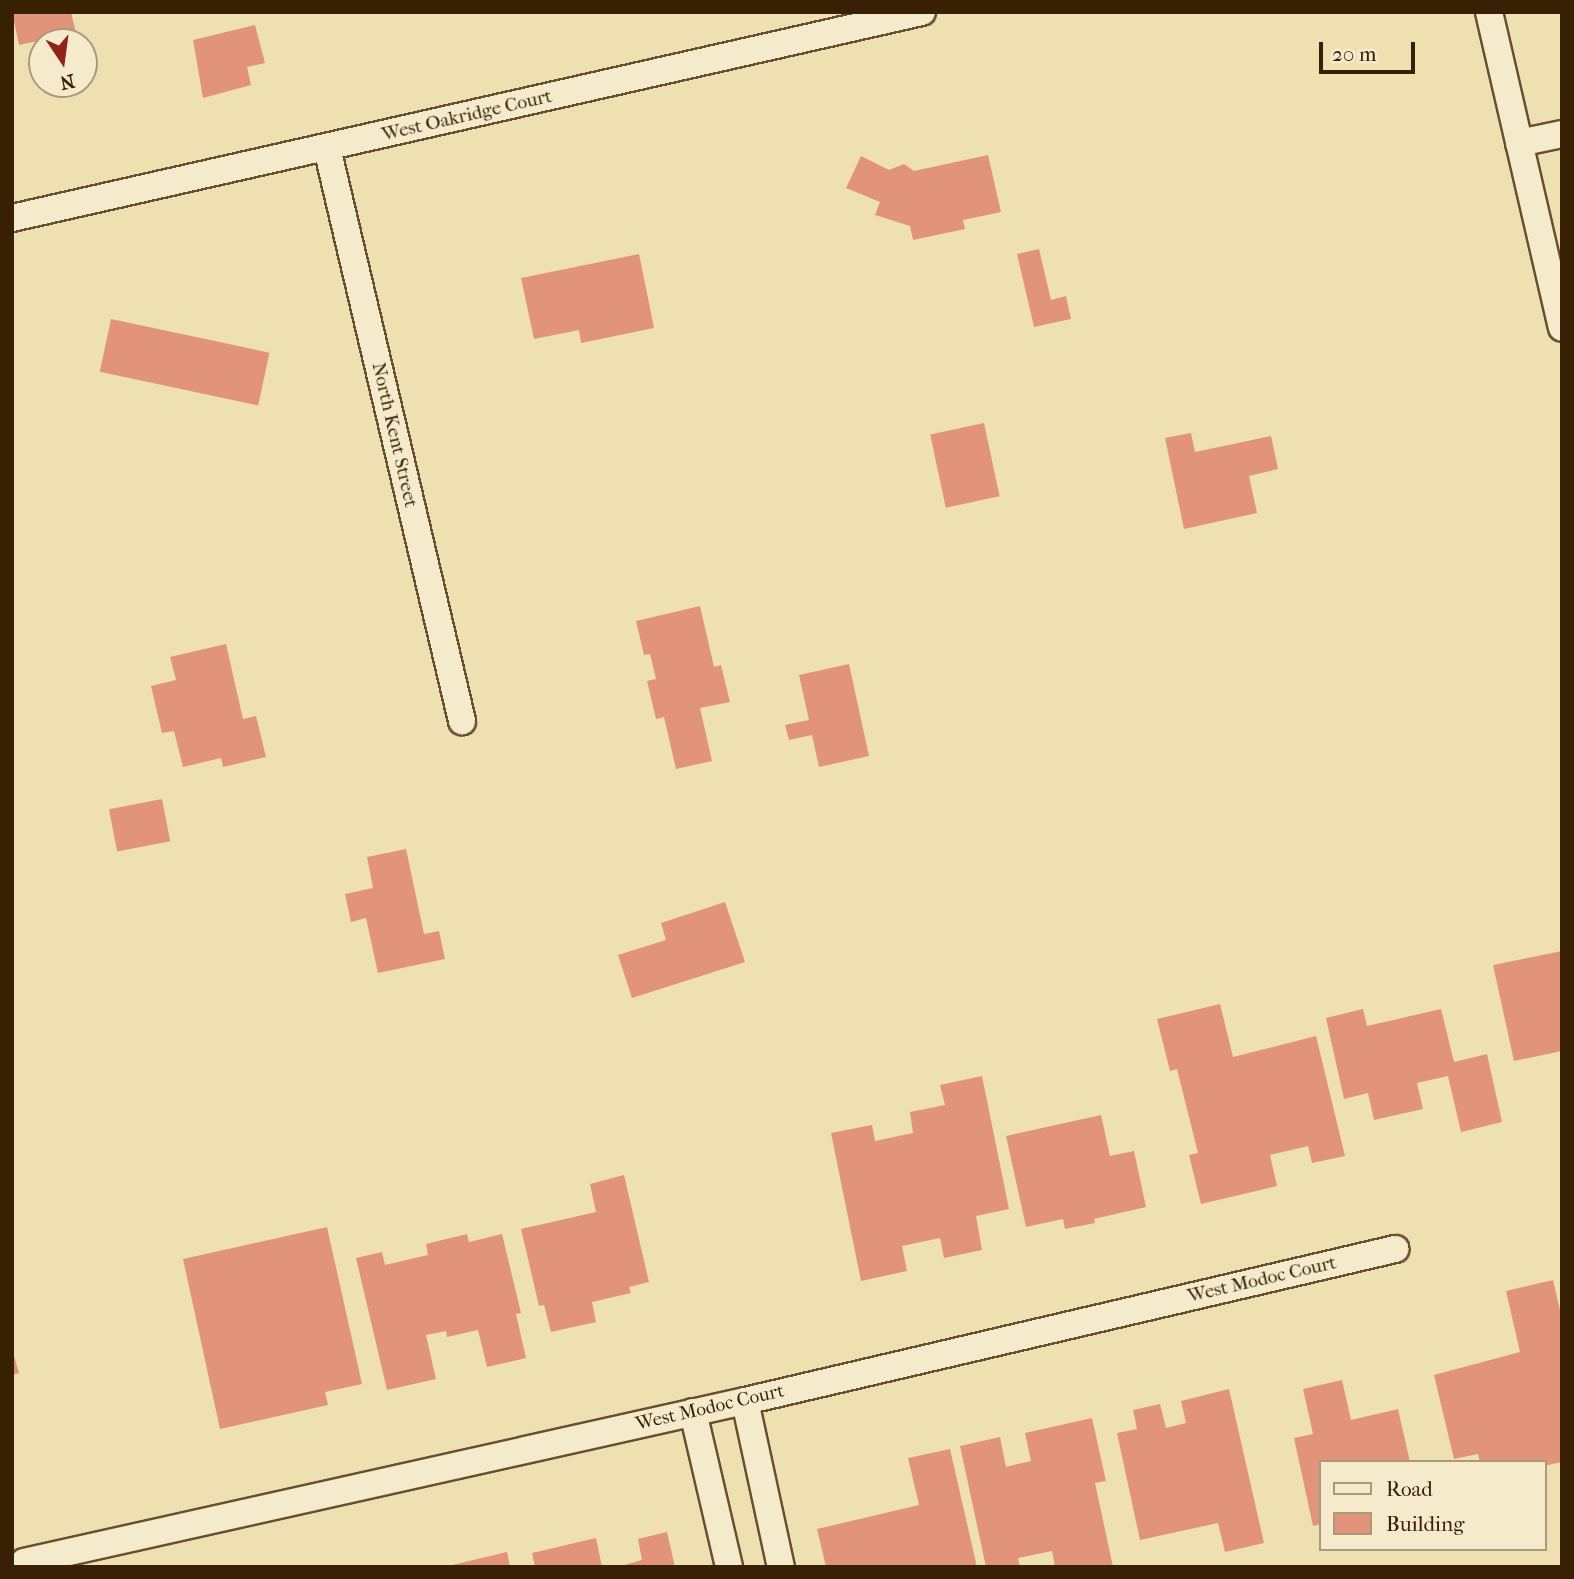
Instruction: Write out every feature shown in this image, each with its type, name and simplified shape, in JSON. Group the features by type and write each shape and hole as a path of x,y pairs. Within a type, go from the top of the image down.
{"street":[{"name":"West Oakridge Court","path":"12,218 922,12"},
{"path":"1489,12 1562,328"},
{"path":"1519,143 1562,134"},
{"name":"North Kent Street","path":"327,148 461,721"},
{"name":"West Modoc Court","path":"24,1562 745,1401 1395,1249"},
{"path":"745,1401 781,1567"},
{"path":"693,1412 729,1567"}],"building":[{"path":"12,12 71,12 75,28 28,28 28,43 19,45"},
{"path":"255,25 265,63 247,67 251,85 203,98 193,40"},
{"path":"988,155 1001,212 963,220 965,229 913,240 910,226 875,215 880,202 846,188 861,156 889,170 904,164 914,171"},
{"path":"1039,249 1051,300 1066,296 1071,319 1034,327 1017,254"},
{"path":"639,254 654,328 581,343 579,330 534,339 521,278"},
{"path":"111,319 269,353 258,406 100,372"},
{"path":"984,423 1000,496 946,508 930,434"},
{"path":"1191,433 1195,452 1271,436 1278,469 1249,476 1257,513 1184,529 1165,438"},
{"path":"700,606 714,667 721,665 730,702 700,708 712,761 676,769 664,717 656,719 647,681 656,679 650,654 644,655 636,621"},
{"path":"226,644 243,719 256,716 266,757 223,767 221,758 183,767 174,731 162,733 151,686 176,680 170,657"},
{"path":"849,664 869,756 819,767 812,735 789,740 785,725 809,720 799,675"},
{"path":"162,799 170,841 117,852 109,809"},
{"path":"406,849 424,934 439,931 445,959 378,973 366,918 351,922 345,894 373,888 367,857"},
{"path":"725,902 745,962 632,998 618,955 666,940 661,923"},
{"path":"1562,951 1562,1051 1514,1061 1493,965"},
{"path":"1220,1004 1233,1057 1316,1036 1345,1156 1312,1163 1308,1146 1270,1155 1277,1186 1201,1204 1189,1155 1198,1153 1177,1069 1170,1071 1157,1019"},
{"path":"1363,1009 1367,1026 1441,1009 1454,1062 1487,1054 1502,1122 1461,1132 1448,1076 1417,1083 1423,1109 1374,1120 1368,1093 1344,1099 1326,1018"},
{"path":"982,1076 1009,1209 976,1216 982,1250 944,1258 940,1238 902,1246 907,1271 861,1281 831,1133 872,1125 875,1141 913,1133 910,1112 945,1105 940,1085"},
{"path":"1101,1115 1110,1156 1134,1151 1146,1207 1065,1229 1063,1219 1026,1227 1006,1136"},
{"path":"624,1175 649,1282 629,1287 631,1293 592,1302 596,1322 551,1332 544,1305 539,1306 521,1229 596,1212 590,1184"},
{"path":"327,1227 362,1384 325,1392 328,1405 220,1429 183,1259"},
{"path":"467,1234 469,1242 502,1234 521,1313 516,1314 526,1358 487,1367 478,1330 447,1337 446,1331 426,1335 436,1379 387,1390 356,1258 382,1252 385,1265 428,1255 426,1244"},
{"path":"1553,1280 1562,1319 1562,1462 1546,1466 1546,1460 1480,1460 1478,1454 1454,1459 1434,1375 1520,1352 1506,1291"},
{"path":"12,1349 19,1373 12,1375"},
{"path":"1342,1380 1351,1420 1398,1409 1410,1460 1318,1460 1318,1525 1313,1526 1294,1438 1313,1434 1303,1389"},
{"path":"1229,1389 1264,1543 1225,1552 1218,1523 1140,1540 1117,1433 1137,1429 1133,1410 1160,1404 1166,1428 1186,1423 1181,1401"},
{"path":"1092,1418 1106,1481 1095,1483 1113,1567 1055,1567 1052,1551 1018,1558 1020,1567 986,1567 960,1446 1000,1437 1006,1467 1031,1461 1025,1433"},
{"path":"950,1449 977,1567 826,1567 817,1529 919,1505 908,1458"},
{"path":"667,1532 675,1567 617,1567 642,1560 638,1539"},
{"path":"596,1538 602,1567 535,1567 532,1553"},
{"path":"507,1552 510,1567 448,1567 448,1566"}]}
